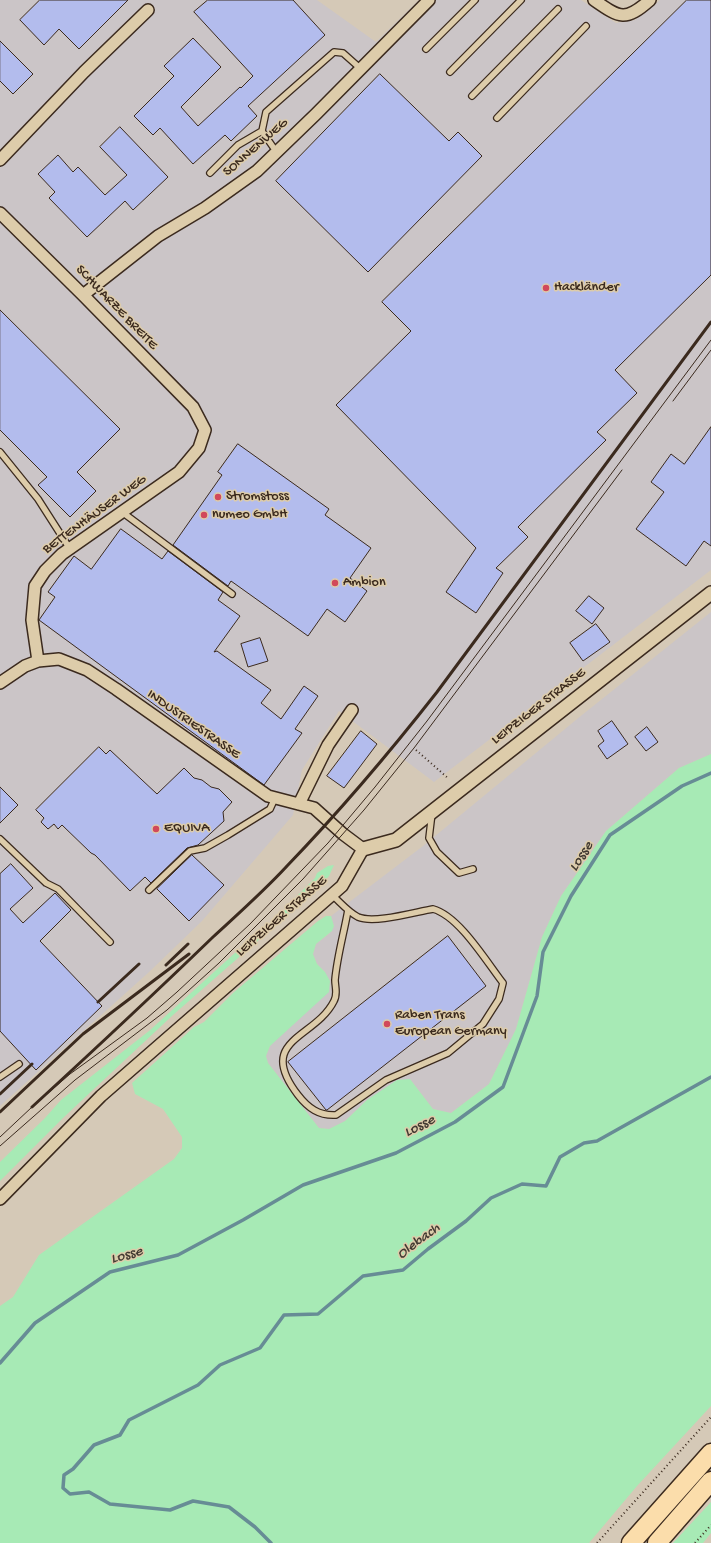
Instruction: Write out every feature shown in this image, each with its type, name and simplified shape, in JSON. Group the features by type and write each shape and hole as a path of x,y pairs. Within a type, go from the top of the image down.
{"highway":[{"path":"631,1543 711,1453"},
{"path":"658,1543 711,1481"}],"street":[{"name":"SONNENWEG","path":"83,295 158,236 205,208 257,170 316,114 429,0"},
{"path":"594,0 613,14 626,16 636,12 650,0"},
{"path":"0,160 84,72 148,10"},
{"name":"SCHWARZE BREITE","path":"0,213 83,295 193,408 205,430"},
{"name":"BETTENHÄUSER WEG","path":"38,661 32,620 35,586 45,571 62,554 179,472 199,448 205,430"},
{"name":"LEIPZIGER STRASSE","path":"0,1199 101,1096 342,886 363,849 396,840 711,593"},
{"name":"INDUSTRIESTRASSE","path":"0,683 25,666 38,661 59,659 87,670 268,796 314,808 343,834 363,849"},
{"path":"299,804 328,745 352,710"}],"lane":[{"path":"426,49 475,0"},
{"path":"450,72 520,0"},
{"path":"472,96 558,9"},
{"path":"497,118 586,26"},
{"path":"273,147 262,131 266,112 334,52 342,53 361,69"},
{"path":"210,173 238,145 262,131"},
{"path":"0,452 38,499 70,549"},
{"path":"122,512 232,594"},
{"path":"149,890 190,851 205,848 270,809 275,798"},
{"path":"432,811 429,838 437,852 459,873 473,869"},
{"path":"0,839 46,883 58,889 110,942"},
{"path":"332,895 356,916 365,919 378,919 433,909 442,911 459,926 503,983 499,999 483,1024 448,1053 386,1080 336,1114 327,1115 317,1113 304,1103 293,1088 283,1070 283,1054 297,1037 323,1016 334,1000 336,992 335,980 348,910"},
{"path":"0,1077 19,1064"}],"path":[{"path":"416,750 449,779"},
{"path":"597,1543 711,1416"},
{"path":"695,1543 711,1525"}],"shaded area":[{"path":"0,0 317,0 376,42 419,0 581,0 616,23 635,20 660,0 711,0 711,570 434,782 339,711 302,770 293,815 202,921 148,973 0,1106"},
{"path":"711,612 711,754 679,768 606,831 561,896 542,937 516,1029 489,1084 451,1113 433,1109 410,1079 367,1100 345,1121 329,1129 319,1128 268,1063 266,1056 270,1046 325,972 317,964 313,954 316,944 329,934 334,926 331,916 423,846 582,715"}],"green space":[{"path":"711,754 711,1406 637,1486 589,1543 0,1543 0,1306 13,1297 39,1255 174,1159 182,1148 182,1137 163,1109 135,1094 132,1083 194,1027 204,1022 233,993 318,921 326,916 331,916 334,926 332,931 316,944 313,954 317,964 325,972 330,981 329,992 270,1046 266,1056 268,1063 319,1128 329,1129 345,1121 367,1100 397,1080 410,1079 433,1109 451,1113 489,1084 516,1029 542,937 561,896 606,831 679,768"},
{"path":"334,865 329,876 319,887 173,1015 64,1117 0,1181 0,1162 45,1118 61,1100 149,1031 236,952 249,947 277,916 292,905 293,900 315,878 317,873 328,866"},
{"path":"711,1502 711,1533 703,1543 673,1543"}],"building":[{"path":"40,0 128,0 79,49 59,29 44,45 20,20"},
{"path":"208,0 293,0 325,35 248,106 257,116 231,141 225,135 193,164 160,128 153,135 134,116 174,76 164,66 193,38 221,67 181,107 198,126 253,76 194,12"},
{"name":"Hackländer","path":"687,0 711,0 711,275 615,370 637,393 597,432 606,440 518,527 528,537 496,568 503,573 476,613 446,592 476,548 336,405 411,331 382,302"},
{"path":"0,41 33,74 13,94 0,81"},
{"path":"380,74 449,141 458,132 482,156 368,272 276,181"},
{"path":"120,127 168,177 133,210 125,201 87,237 49,198 55,192 38,174 58,155 73,172 78,167 105,195 127,175 100,147"},
{"path":"0,310 120,429 77,472 96,491 70,517 38,485 47,477 0,430"},
{"path":"711,427 711,546 704,541 686,566 636,529 664,492 651,482 671,454 684,464"},
{"path":"238,444 329,509 325,515 371,548 350,578 367,591 345,622 327,609 308,636 231,581 228,586 173,545 222,475 218,472"},
{"path":"121,529 162,559 168,551 223,592 218,600 240,616 214,652 217,651 271,690 261,703 281,719 304,686 318,696 295,729 302,733 264,785 39,620 55,597 48,592 74,556 91,569"},
{"path":"589,596 604,608 592,624 576,611"},
{"path":"596,624 610,642 583,661 570,643"},
{"path":"260,638 268,661 248,667 241,644"},
{"path":"612,721 628,744 607,759 598,746 604,741 598,731"},
{"path":"647,727 658,742 646,751 635,737"},
{"path":"361,731 377,744 344,788 327,776"},
{"path":"99,747 106,754 110,750 157,794 184,768 194,778 202,780 211,787 219,789 232,802 223,812 224,821 198,845 187,848 151,883 145,877 130,891 95,855 91,853 62,825 58,829 54,824 48,829 41,822 44,818 36,810"},
{"path":"0,787 18,805 0,823"},
{"path":"192,855 224,885 189,921 157,889"},
{"path":"11,864 33,888 10,909 23,923 55,893 71,910 40,941 102,1006 36,1070 0,1031 0,874"},
{"name":"Raben Trans European Germany","path":"448,936 486,986 326,1110 288,1062"}],"waterway":[{"name":"Losse","path":"0,1363 35,1323 110,1272 178,1255 243,1220 303,1185 396,1153 455,1122 503,1087 537,996 543,952 571,896 610,835 682,786 711,773"},
{"name":"Olebach","path":"271,1543 255,1527 229,1507 193,1501 170,1510 110,1504 89,1492 70,1494 63,1488 64,1475 73,1469 94,1445 120,1435 129,1420 198,1385 220,1365 260,1348 284,1315 318,1314 363,1276 403,1270 428,1249 466,1221 491,1198 522,1184 546,1186 560,1157 584,1143 597,1141 711,1077"}],"tram line":[{"path":"0,1137 70,1074 147,1018 177,992 250,924 328,843 375,787 427,721 711,340"},
{"path":"673,401 711,350"},
{"path":"0,1146 75,1080 167,1010 219,963 303,879 364,810 414,748 622,470"}],"railway":[{"path":"32,1107 251,902 307,845 364,781 437,692 711,322"},
{"path":"166,965 188,944"},
{"path":"0,1112 83,1034 189,954"},
{"path":"98,1002 139,964"},
{"path":"0,1094 32,1064"}],"place":[{"name":"Hackländer","path":"546,288"},
{"name":"Stromstoss","path":"218,497"},
{"name":"numeo GmbH","path":"204,515"},
{"name":"Ambion","path":"335,583"},
{"name":"EQUIVA","path":"156,829"},
{"name":"Raben Trans European Germany","path":"387,1024"}]}
